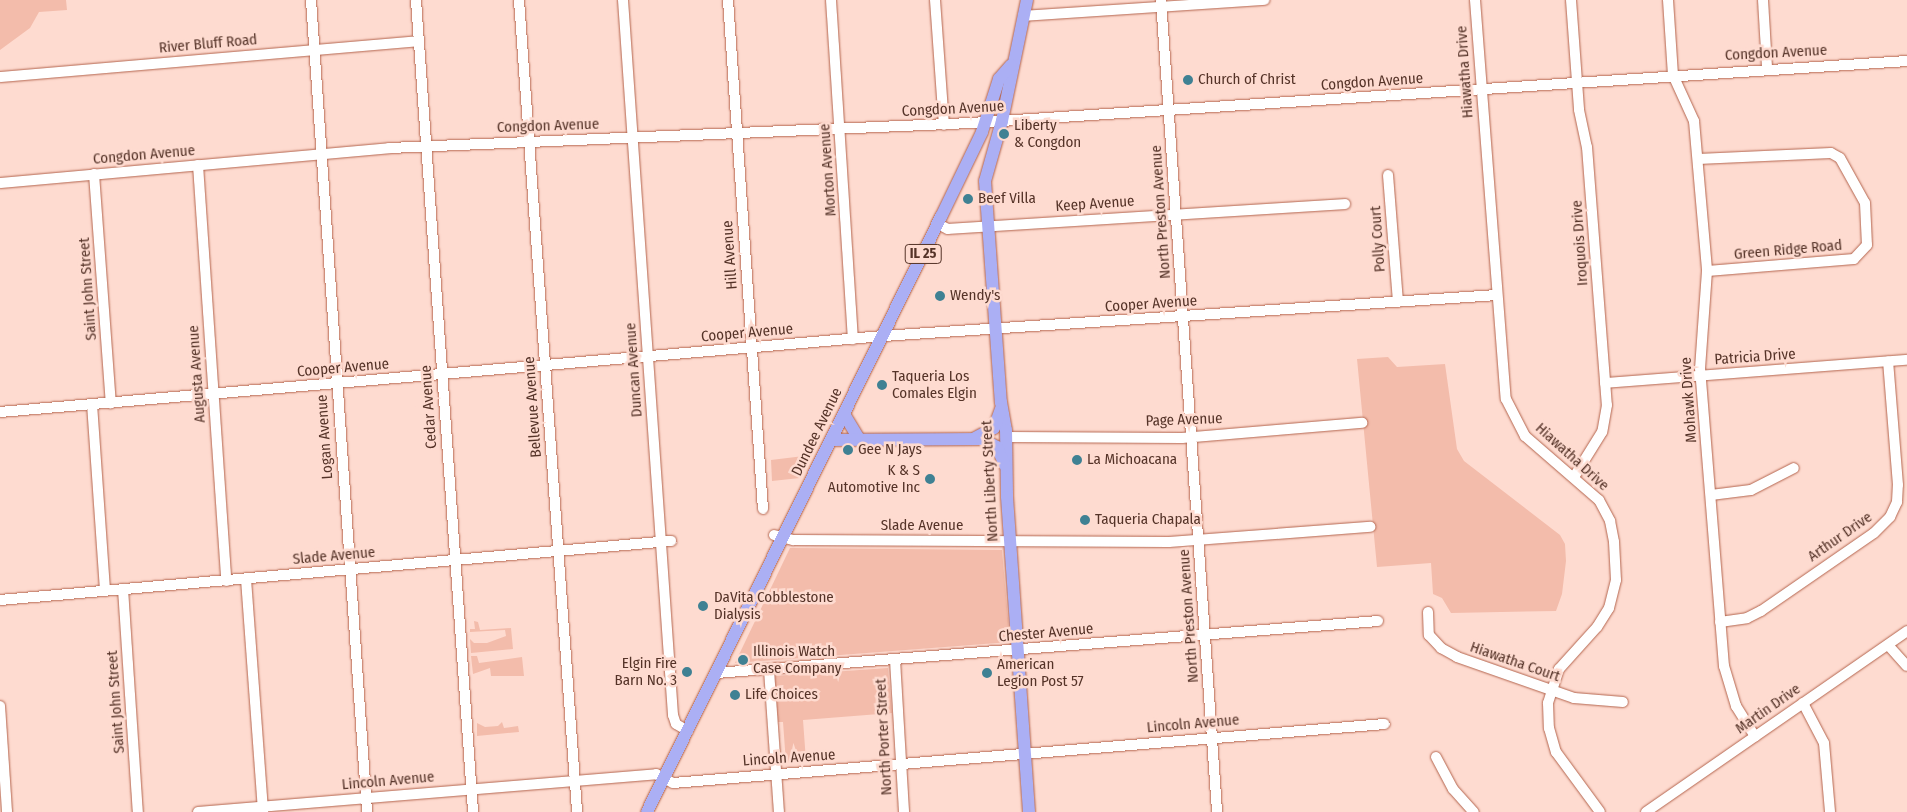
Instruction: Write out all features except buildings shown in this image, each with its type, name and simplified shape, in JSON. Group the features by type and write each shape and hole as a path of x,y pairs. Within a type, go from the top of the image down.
{"main road":[{"name":"Dundee Avenue","path":"1002,121 1008,69 1027,0"},
{"name":"Dundee Avenue","path":"648,812 716,673 779,536 832,440 938,224 985,122 999,79 1008,69"},
{"name":"North Liberty Street","path":"1002,121 985,181 1001,402 1006,437 1005,466 1029,812"},
{"path":"985,122 985,181"},
{"path":"975,438 996,424 1001,402"},
{"path":"844,414 858,437"},
{"path":"832,440 858,437 975,438 995,445 1005,466"}],"street":[{"name":"Logan Avenue","path":"310,0 367,812"},
{"name":"Cedar Avenue","path":"416,0 473,812"},
{"name":"Bellevue Avenue","path":"519,0 576,812"},
{"name":"Duncan Avenue","path":"623,0 648,356 666,542 673,718 676,724 688,731"},
{"name":"Hill Avenue","path":"728,0 763,509"},
{"name":"Morton Avenue","path":"831,0 853,338"},
{"path":"935,0 944,125"},
{"path":"1022,16 1162,4 1264,0"},
{"name":"Hiawatha Drive","path":"1475,0 1505,392 1512,415 1531,442 1599,500 1610,522 1615,548 1616,585 1604,618 1565,660 1550,689 1548,718 1554,747 1600,812"},
{"name":"Iroquois Drive","path":"1571,0 1577,82 1587,147 1606,413 1602,432 1574,477"},
{"name":"Mohawk Drive","path":"1668,0 1673,75 1693,116 1698,159 1707,271 1701,376 1720,622 1730,690 1755,737"},
{"path":"1764,0 1767,68"},
{"name":"North Preston Avenue","path":"1162,4 1217,812"},
{"name":"River Bluff Road","path":"0,78 418,41"},
{"name":"Congdon Avenue","path":"0,183 321,153 426,146 944,125 1347,99 1767,68 1907,61"},
{"name":"Green Ridge Road","path":"1698,159 1831,153 1840,158 1864,200 1867,245 1854,259 1707,271"},
{"name":"Augusta Avenue","path":"198,165 226,581"},
{"name":"Saint John Street","path":"94,174 111,403"},
{"name":"Polly Court","path":"1388,175 1398,302"},
{"name":"Keep Avenue","path":"938,224 948,229 1345,204"},
{"name":"Cooper Avenue","path":"0,412 853,338 996,330 1497,295"},
{"name":"Patricia Drive","path":"1605,383 1907,360"},
{"name":"Arthur Drive","path":"1720,622 1747,618 1761,610 1874,533 1890,517 1895,508 1898,485 1888,361"},
{"path":"92,404 105,591"},
{"name":"Page Avenue","path":"1006,437 1191,437 1362,423"},
{"path":"1711,495 1752,490 1794,468"},
{"name":"Slade Avenue","path":"779,536 793,540 1199,540 1370,528"},
{"name":"Slade Avenue","path":"0,600 666,542"},
{"path":"246,579 263,809"},
{"name":"Saint John Street","path":"123,589 138,812"},
{"name":"Hiawatha Court","path":"1428,612 1428,634 1446,652 1588,701 1623,702"},
{"name":"Chester Avenue","path":"716,673 1378,620"},
{"name":"Martin Drive","path":"1646,812 1907,631"},
{"path":"1888,645 1907,666"},
{"name":"North Porter Street","path":"895,660 904,812"},
{"path":"770,670 779,812"},
{"path":"1804,703 1818,726 1825,747 1830,812"},
{"path":"0,706 7,812"},
{"name":"Lincoln Avenue","path":"198,812 263,809 366,798 656,774 673,783 1385,724"},
{"path":"1436,757 1450,786 1470,810"}],"shaded area":[{"path":"0,0 66,0 67,10 39,12 30,28 0,50"},
{"path":"1388,357 1397,367 1445,364 1457,449 1464,461 1560,535 1565,544 1566,561 1562,594 1556,611 1451,613 1442,598 1433,594 1431,563 1377,567 1357,359"},
{"path":"812,455 800,478 772,481 771,460"},
{"path":"790,548 1002,550 1010,642 735,663"},
{"path":"474,621 478,622 480,630 511,628 513,649 471,653 470,639 474,643 487,643 506,636 505,630 470,632 470,629 475,629"},
{"path":"471,656 477,656 479,663 522,657 524,676 491,676 490,668 473,674"},
{"path":"888,668 892,713 803,720 806,761 786,763 783,722 778,722 775,676"},
{"path":"502,722 504,728 518,726 519,732 477,736 477,723 485,727 498,726"}],"place":[{"name":"Church of Christ","path":"1188,80"},
{"name":"Liberty & Congdon","path":"1004,134"},
{"name":"Beef Villa","path":"968,199"},
{"name":"Wendy's","path":"940,296"},
{"name":"Taqueria Los Comales Elgin","path":"882,385"},
{"name":"Gee N Jays","path":"848,450"},
{"name":"La Michoacana","path":"1077,460"},
{"name":"K & S Automotive Inc","path":"930,479"},
{"name":"Taqueria Chapala","path":"1085,520"},
{"name":"DaVita Cobblestone Dialysis","path":"703,606"},
{"name":"Illinois Watch Case Company","path":"743,660"},
{"name":"Elgin Fire Barn No. 3","path":"687,672"},
{"name":"American Legion Post 57","path":"987,673"},
{"name":"Life Choices","path":"735,695"}]}
